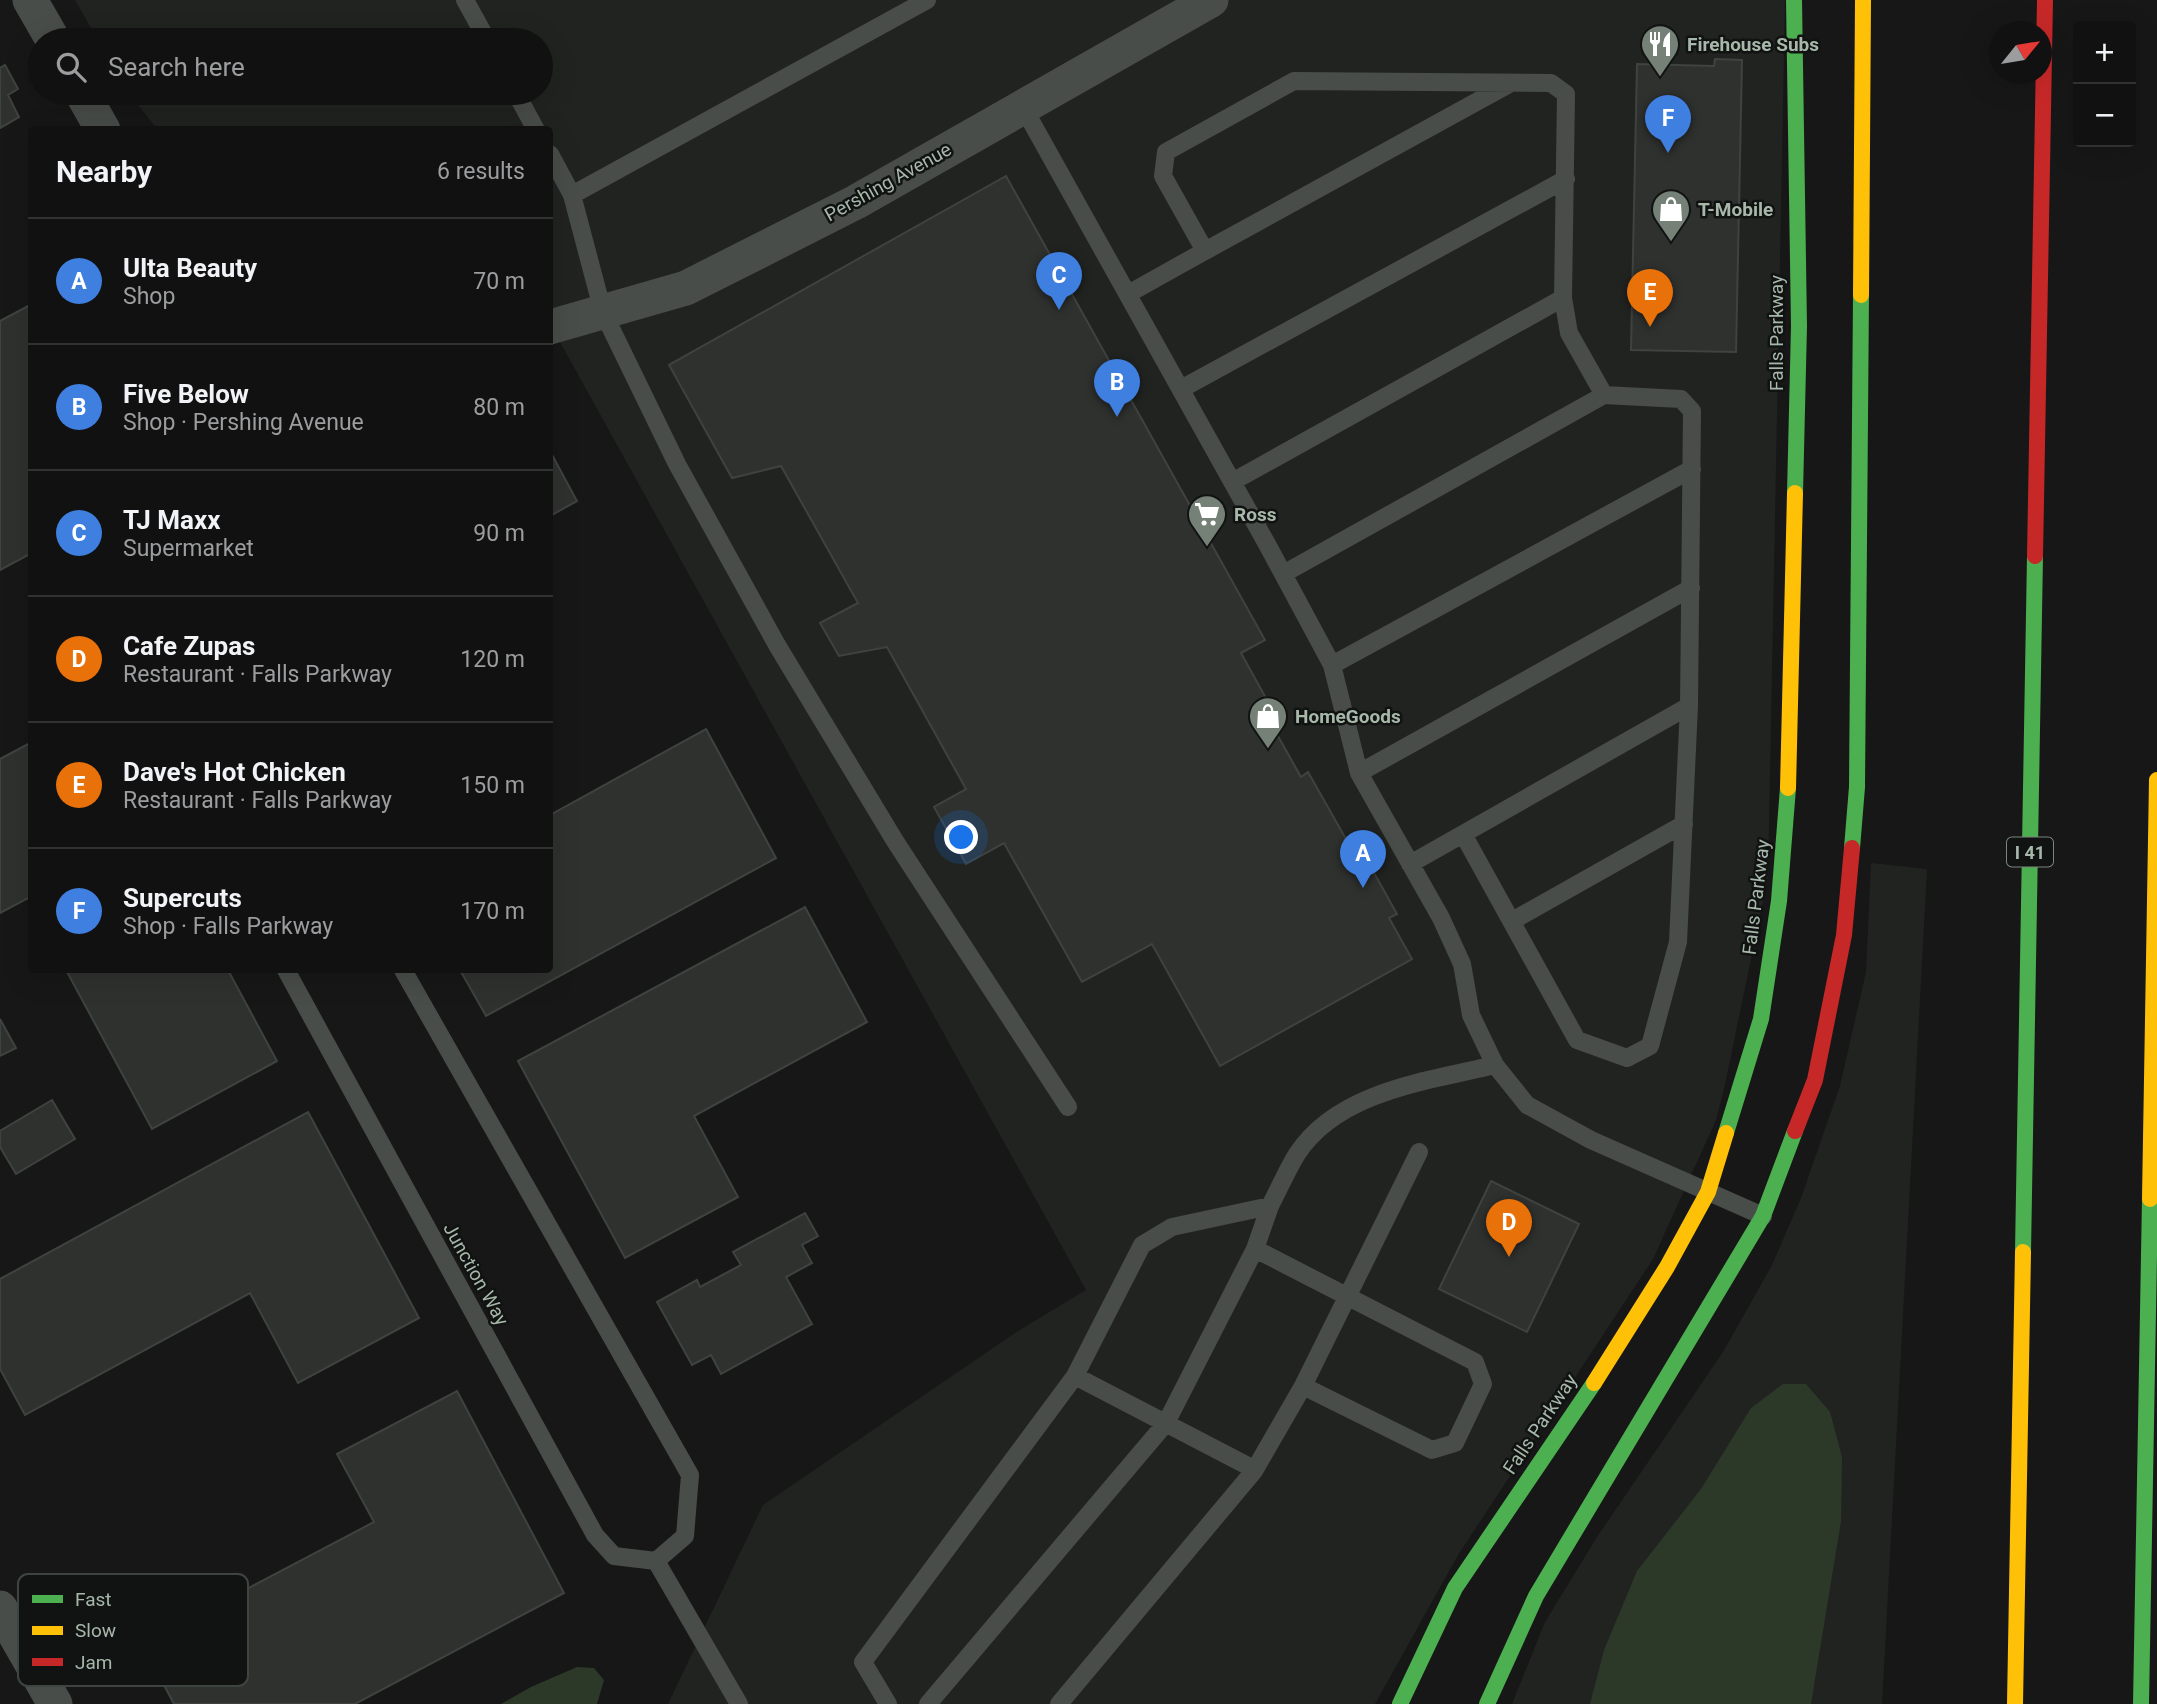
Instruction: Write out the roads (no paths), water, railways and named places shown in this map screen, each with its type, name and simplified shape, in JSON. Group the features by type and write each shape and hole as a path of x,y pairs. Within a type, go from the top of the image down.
{"main road":[{"name":"Falls Parkway","path":"1400,1704 1455,1588 1604,1368 1667,1266 1708,1192 1761,1020 1779,901 1787,810 1799,326 1794,0"},
{"path":"1487,1704 1536,1596 1763,1216 1815,1080 1844,935 1857,787 1864,0"},
{"name":"I 41","path":"2015,1704 2045,0"},
{"path":"2141,1704 2157,780"},
{"path":"2153,988 2157,1134"}],"street":[{"path":"30,0 46,28"},
{"name":"Pershing Avenue","path":"553,326 686,288 856,202 1211,0"},
{"path":"89,105 101,126"},
{"path":"0,1608 18,1639"},
{"path":"45,1686 55,1704"}],"lane":[{"path":"465,0 480,28"},
{"path":"572,195 927,0"},
{"path":"1205,251 1163,176 1166,152 1294,81 1551,83 1566,94 1563,298 1569,333 1604,395"},
{"path":"1128,294 1511,82"},
{"path":"522,105 534,126"},
{"path":"1023,107 1332,666 1359,773 1441,918 1462,964 1471,1015 1495,1065 1527,1105 1591,1140 1763,1216"},
{"path":"553,160 572,195 603,312 677,464 777,645 895,841 1068,1107"},
{"path":"1181,389 1566,179"},
{"path":"1232,482 1563,298"},
{"path":"1283,574 1604,395 1681,399 1692,411 1689,706 1678,942 1650,1046 1627,1058 1577,1040 1463,834"},
{"path":"1332,666 1692,469"},
{"path":"1359,773 1691,588"},
{"path":"1410,864 1689,706"},
{"path":"1512,921 1684,824"},
{"name":"Junction Way","path":"288,973 594,1535 614,1556 656,1561"},
{"path":"405,973 690,1475 685,1536 656,1561 739,1704"},
{"path":"928,1704 1166,1423 1255,1250 1269,1206 1298,1152 1324,1124 1352,1106 1391,1091 1495,1065"},
{"path":"1059,1704 1254,1471 1303,1386 1419,1152"},
{"path":"888,1704 863,1662 1075,1376 1142,1245 1172,1227 1269,1206"},
{"path":"1255,1250 1475,1362 1483,1384 1455,1443 1432,1450 1303,1386"},
{"path":"1075,1376 1254,1471"}],"place":[{"name":"Firehouse Subs","path":"1660,78"},
{"name":"Supercuts","path":"1668,153"},
{"name":"T-Mobile","path":"1671,243"},
{"name":"TJ Maxx","path":"1059,310"},
{"name":"Dave's Hot Chicken","path":"1650,327"},
{"name":"Five Below","path":"1117,417"},
{"name":"Ross","path":"1207,548"},
{"name":"HomeGoods","path":"1268,750"},
{"name":"Ulta Beauty","path":"1363,888"},
{"name":"Cafe Zupas","path":"1509,1257"}]}
